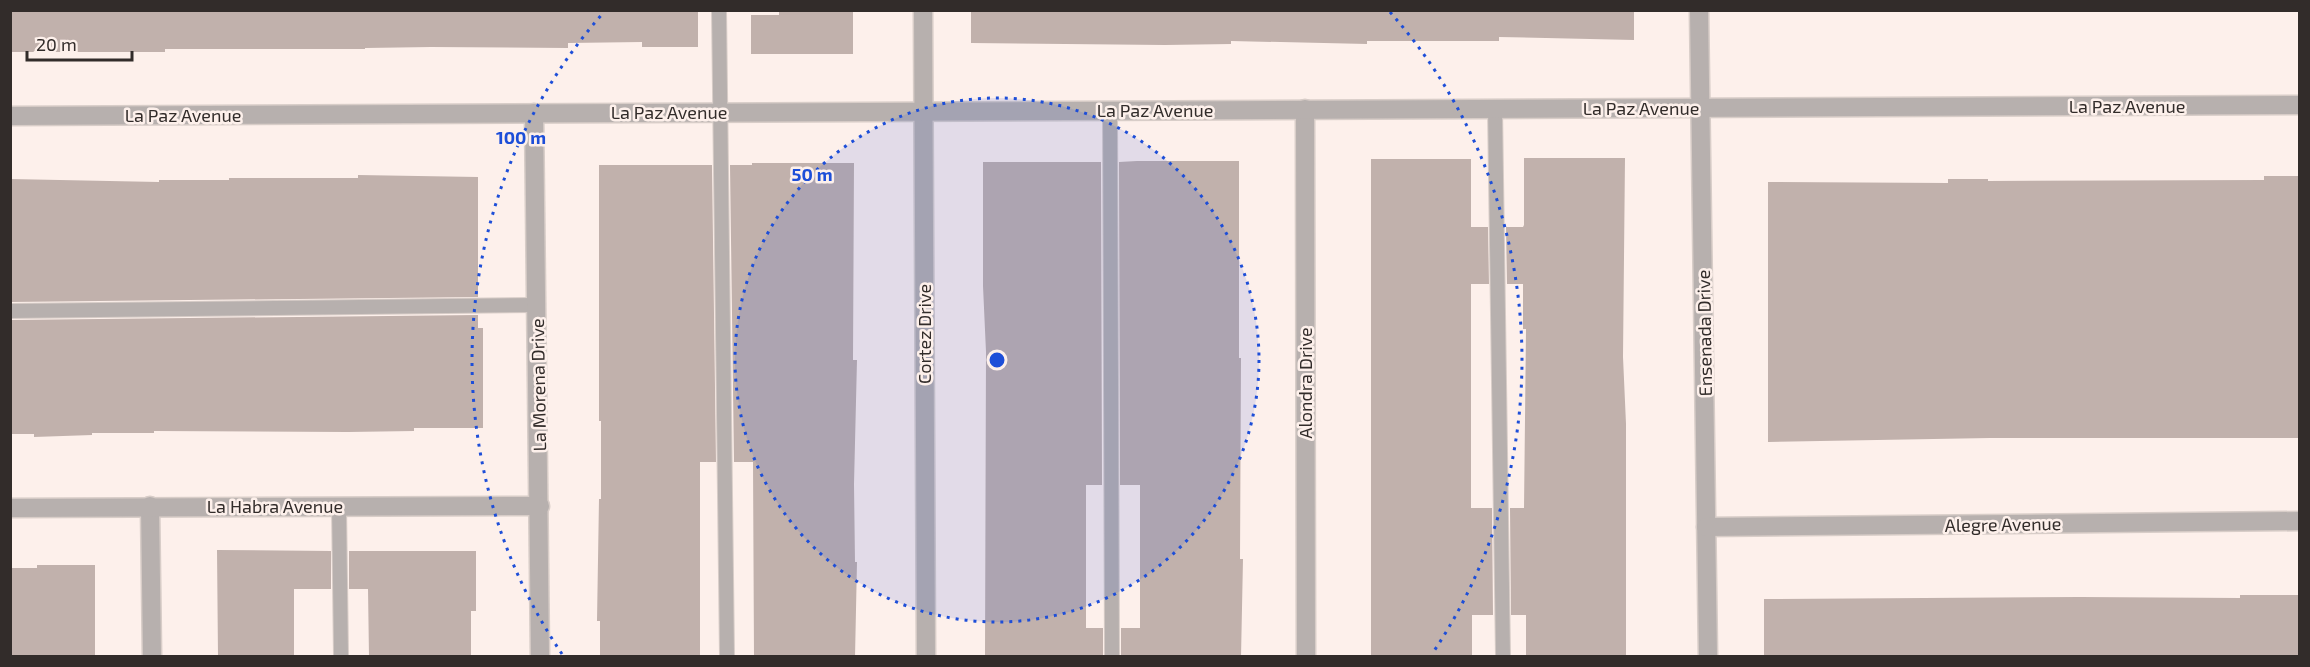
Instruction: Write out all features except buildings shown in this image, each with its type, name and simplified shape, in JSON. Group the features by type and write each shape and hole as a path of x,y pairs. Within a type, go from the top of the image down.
{"street":[{"name":"Cortez Drive","path":"923,10 926,657"},
{"name":"Ensenada Drive","path":"1699,10 1708,657"},
{"name":"La Paz Avenue","path":"10,116 2300,105"},
{"name":"Alondra Drive","path":"1305,110 1306,657"},
{"name":"La Morena Drive","path":"534,113 540,657"},
{"path":"150,506 152,657"},
{"name":"La Habra Avenue","path":"10,508 540,506"},
{"name":"Alegre Avenue","path":"1706,527 2300,521"}],"lane":[{"path":"719,10 727,657"},
{"path":"1495,108 1503,657"},
{"path":"1110,110 1112,657"},
{"path":"10,311 537,305"},
{"path":"339,506 341,657"}]}
